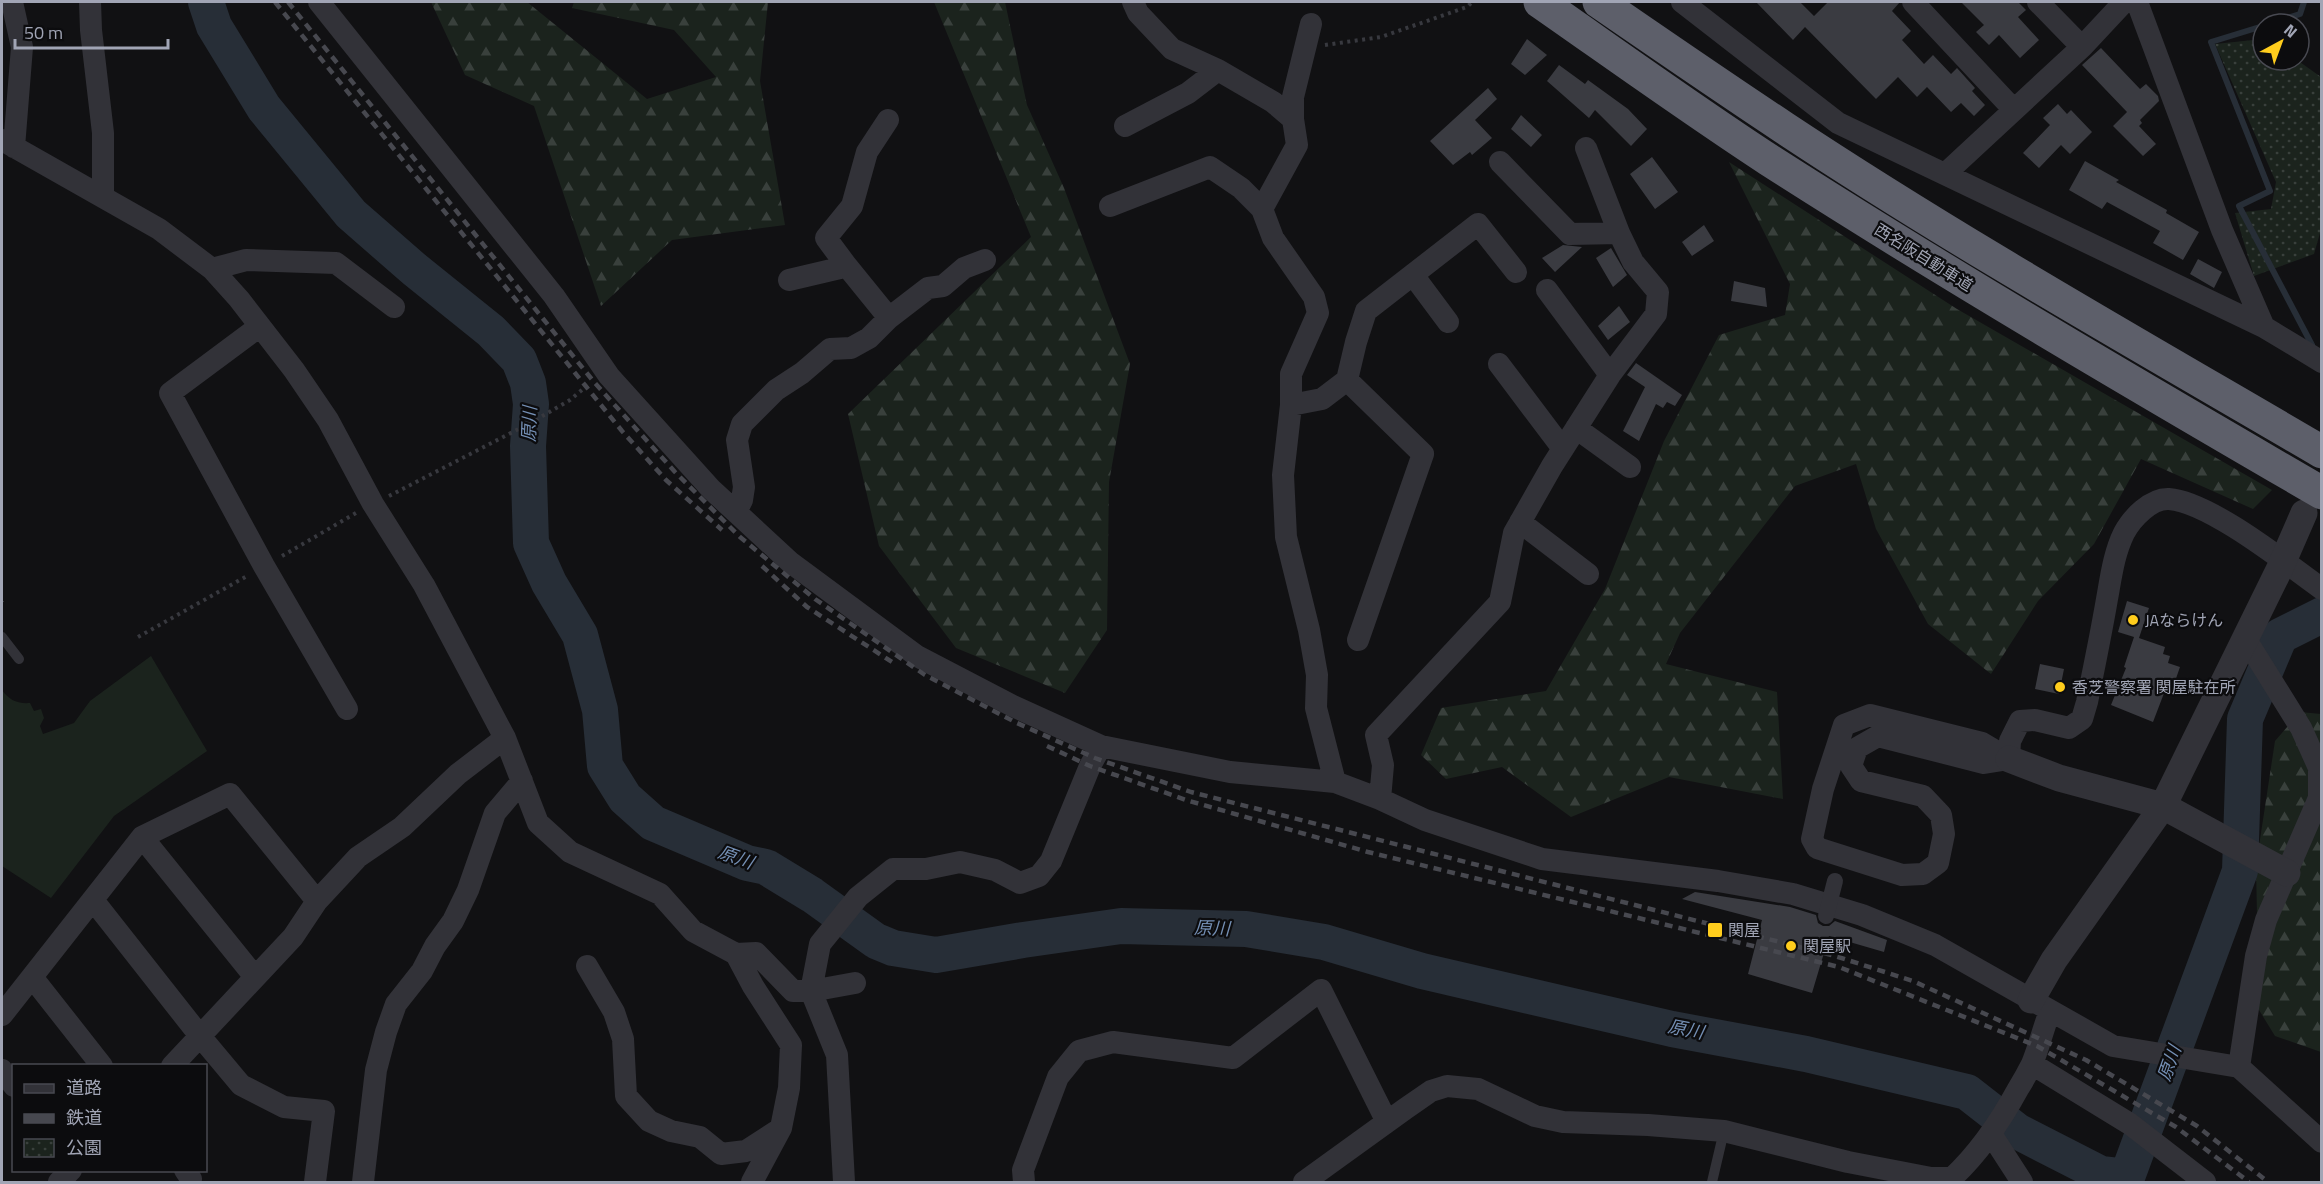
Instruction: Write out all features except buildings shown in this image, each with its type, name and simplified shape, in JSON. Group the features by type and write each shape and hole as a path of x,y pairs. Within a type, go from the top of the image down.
{"highway":[{"name":"西名阪自動車道","path":"1540,2 1758,152 2313,503"},
{"path":"1599,2 1784,128 1905,204 2027,279 2322,452"}],"street":[{"path":"12,2 22,47 8,144 159,229 212,269 239,299 294,370 328,420 373,504 424,585 505,738 538,823 570,852 660,894 693,931 736,954 756,953 793,991 811,991 855,983"},
{"path":"90,2 103,133 103,197"},
{"path":"319,2 554,296 609,376 711,489 790,562 917,656 1013,706 1101,746 1230,772 1335,783 1380,799 1425,820 1542,859 1718,881 1793,894 1862,915 1935,945 2113,1046 2239,1067 2322,1142"},
{"path":"1133,2 1138,13 1172,49 1218,70 1273,102 1293,118"},
{"path":"1682,2 1838,123 2264,327 2322,362"},
{"path":"1913,2 2014,110"},
{"path":"2038,2 2082,47"},
{"path":"1945,174 2082,47 2124,2"},
{"path":"2137,2 2222,230 2264,327"},
{"path":"1262,210 1297,146 1293,97 1311,24"},
{"path":"1125,126 1188,93 1218,70"},
{"path":"888,120 867,152 852,206 826,238 889,318"},
{"path":"1380,799 1383,765 1376,735 1500,602 1514,533 1610,375 1656,314 1658,292 1634,262 1619,233 1586,148"},
{"path":"1500,162 1570,234 1619,233"},
{"path":"1110,206 1210,167 1241,188 1262,210 1273,238 1314,297 1318,313 1291,374 1291,405 1283,475 1286,537 1309,630 1317,675 1316,708 1335,783"},
{"path":"1291,405 1322,399 1347,380 1366,311 1478,224 1516,272"},
{"path":"212,269 246,260 336,263 394,307"},
{"path":"736,512 742,500 744,487 737,440 742,424 776,390 802,373 830,349 851,348 869,338 889,318 928,288 943,286 964,268 985,260"},
{"path":"789,280 840,268 846,264"},
{"path":"1413,275 1449,322"},
{"path":"1547,290 1610,375"},
{"path":"260,326 170,393 264,566 348,709"},
{"path":"1499,364 1563,449"},
{"path":"1347,380 1423,454 1358,640"},
{"path":"1576,428 1630,467"},
{"path":"2009,759 2010,741 2020,721 2035,720 2069,728 2082,719 2115,560 2124,533 2135,517 2150,504 2168,499 2198,507 2238,530 2322,589"},
{"path":"1304,1182 1431,1091 1447,1086 1478,1089 1535,1116 1563,1122 1724,1131 1813,1155 1931,1178 1952,1178 1966,1166 1991,1134 2032,1064 2039,1037 2041,1005 2054,960 2163,806 2244,638 2313,503"},
{"path":"1520,522 1588,574"},
{"path":"2239,1067 2256,956 2266,920 2319,798 2319,768 2301,728 2244,638"},
{"path":"2009,759 1984,764 1878,736 1857,748 1851,766 1862,781 1882,788 1923,796 1941,815 1944,834 1938,862 1923,874 1902,875 1817,848 1812,839 1823,789 1844,725 1870,715 1982,743 2009,759 2059,778 2163,806 2288,873"},
{"path":"173,1064 293,937 316,901 358,857 402,827 458,774 505,738"},
{"path":"844,1182 837,1055 811,991 820,944 858,897 893,869 926,869 960,862 995,870 1020,883 1039,876 1051,861 1082,785 1101,746"},
{"path":"363,1182 376,1070 396,1004 422,971 435,946 453,921 468,890 495,813 522,782"},
{"path":"2,1015 142,837 230,794 316,901"},
{"path":"142,837 255,976"},
{"path":"1827,916 1835,881"},
{"path":"93,900 241,1085 284,1107 324,1111 315,1182"},
{"path":"736,954 753,986 791,1045 789,1088 782,1128 752,1182"},
{"path":"587,966 614,1012 623,1039 626,1096 649,1120 671,1131 700,1137 721,1154 746,1151 782,1128"},
{"path":"32,977 101,1064"},
{"path":"1024,1182 1023,1170 1058,1077 1079,1051 1113,1042 1233,1058 1321,990 1387,1122"},
{"path":"2032,1064 2130,1124 2205,1182"},
{"path":"2,1070 12,1083"},
{"path":"1991,1134 2022,1182"}],"lane":[{"path":"2,637 19,659"},
{"path":"1712,1182 1724,1131"}],"path":[{"path":"1305,49 1348,40 1381,37 1467,8 1472,2"},
{"path":"394,494 534,421 570,400 585,386 609,376"}],"green space":[{"path":"431,2 527,2 647,99 716,77 674,30 572,8 574,2 768,2 760,81 785,225 672,240 601,306 534,106 465,75"},
{"path":"934,2 1005,2 1027,105 1064,188 1130,364 1109,482 1107,630 1065,693 956,648 879,546 848,414 1031,237"},
{"path":"2251,40 2251,72 2311,72 2311,70 2321,77 2322,226 2314,254 2254,276 2235,213 2271,209 2276,182 2215,44"},
{"path":"1729,162 1957,309 2272,490 2253,509 2141,459 2094,544 2038,601 1991,674 1928,624 1876,529 1856,464 1795,486 1680,633 1666,664 1777,692 1783,799 1669,777 1571,817 1502,767 1446,779 1421,755 1441,708 1546,691 1605,589 1664,441 1719,335 1785,315 1790,284"},
{"path":"151,656 207,751 114,816 51,898 2,866 2,690 14,701 30,703 34,711 41,709 44,718 40,726 43,734 74,723 90,701"},
{"path":"2300,712 2321,714 2321,1052 2275,1036 2259,1010 2256,866 2275,741"}],"waterway":[{"name":"原川","path":"206,2 214,26 264,108 351,214 414,269 491,331 519,360 528,383 531,404 528,446 531,543 549,583 580,635 600,710 605,766 625,798 653,823 747,863 766,867 812,895 876,941 893,948 936,955 1121,926 1246,929 1324,942 1422,971 1672,1029 1806,1054 1967,1092 2017,1131 2101,1174 2127,1177 2240,871 2245,719 2280,636 2322,615"},
{"path":"2301,12 2304,2"},
{"path":"2251,30 2211,42 2270,191 2239,206 2312,345"},
{"path":"2127,1177 2135,1182"}],"railway":[{"path":"275,2 622,431 666,480 722,530"},
{"path":"288,2 594,382 675,472 740,537 815,599 925,675 1017,723 1095,758 1191,792 1835,956 1913,981 2086,1060 2197,1126 2268,1182"},
{"path":"762,566 807,607 892,662"},
{"path":"1047,746 1090,766 1186,800 1368,852 1839,967 2037,1046 2176,1127 2249,1182"}],"place":[{"name":"JAならけん","path":"2133,620"},
{"name":"香芝警察署 関屋駐在所","path":"2060,687"},
{"name":"関屋","path":"1715,930"},
{"name":"関屋駅","path":"1791,946"}]}
